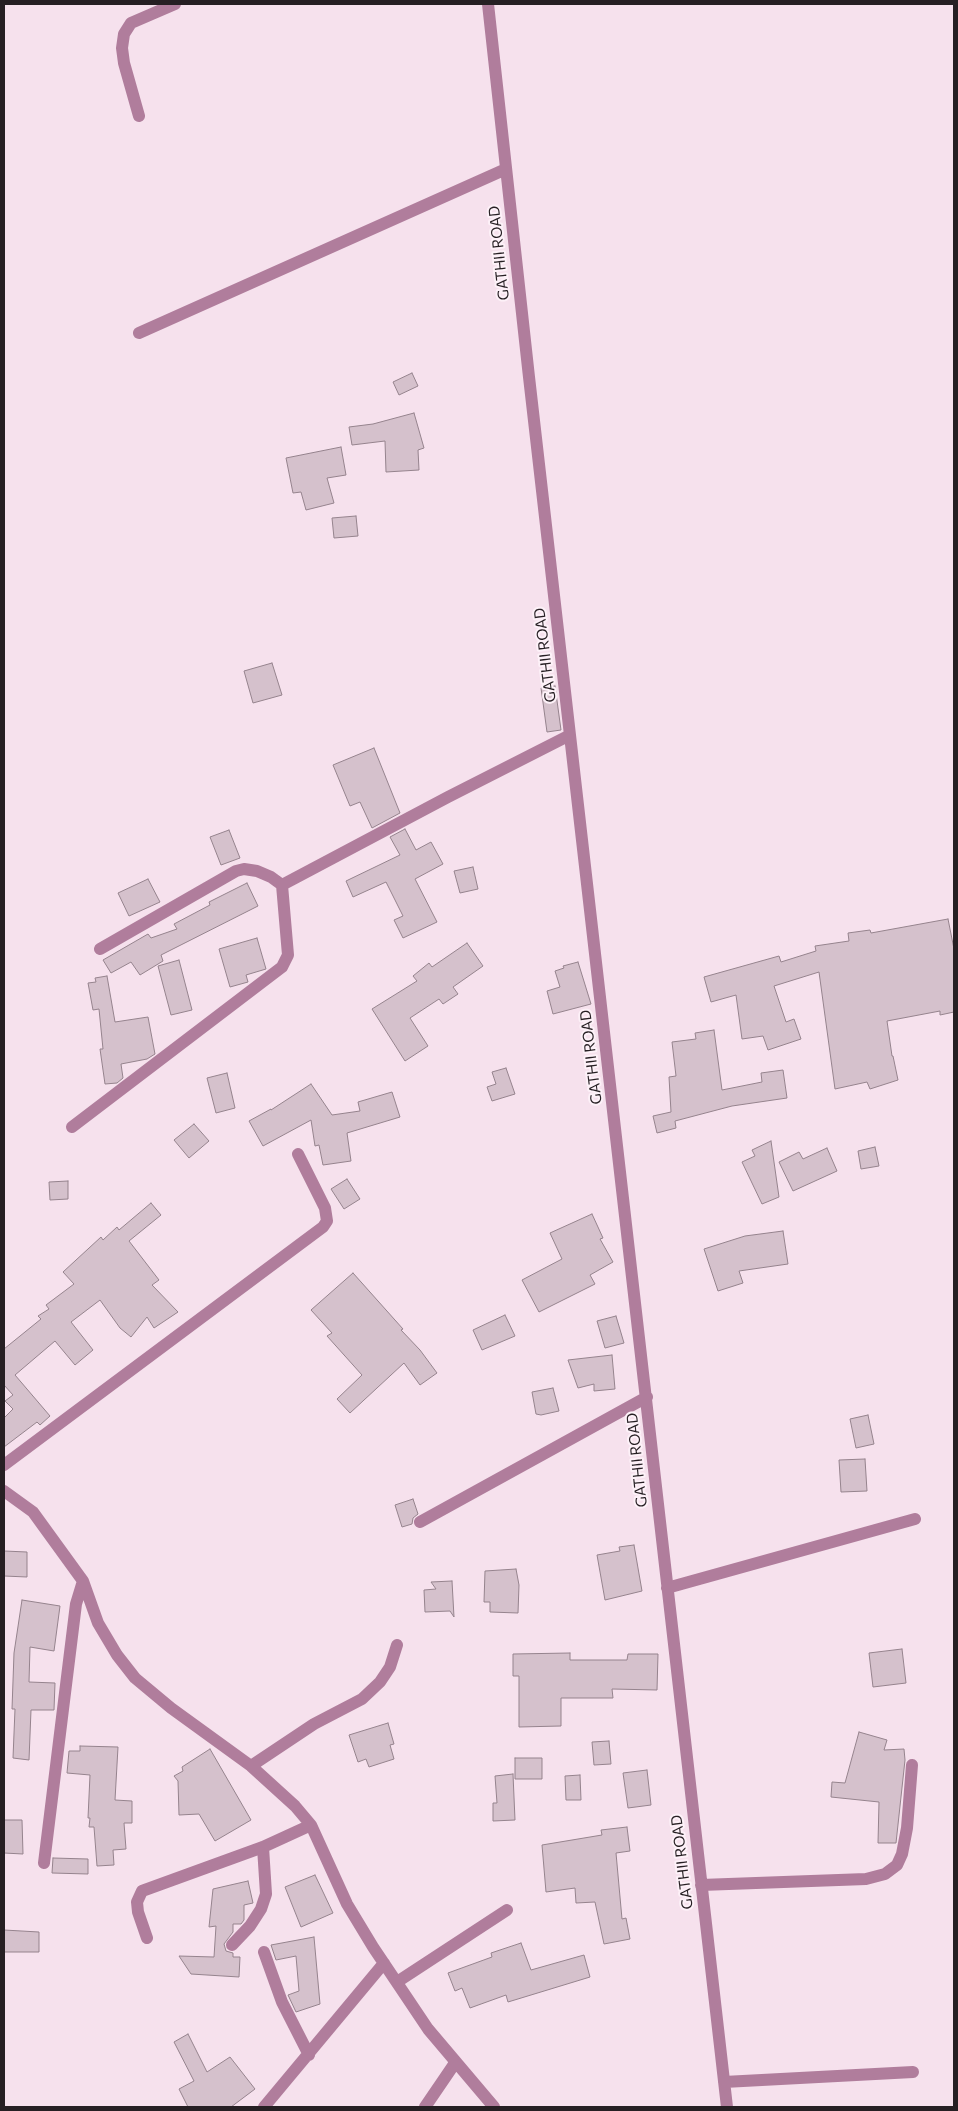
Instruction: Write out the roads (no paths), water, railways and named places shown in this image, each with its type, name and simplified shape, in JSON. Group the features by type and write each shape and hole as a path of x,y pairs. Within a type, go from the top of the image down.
{"street":[{"path":"139,116 124,63 122,48 124,34 131,23 175,4"},
{"name":"GATHII ROAD","path":"488,4 727,2107"},
{"path":"140,333 506,169"},
{"path":"282,885 570,735"},
{"path":"72,1127 282,967 288,955 282,885 257,870 244,869 236,871 100,949"},
{"path":"4,1465 323,1227 327,1221 325,1208 298,1154"},
{"path":"420,1522 647,1397"},
{"path":"4,1491 33,1512 83,1581 98,1623 117,1656 135,1678 171,1708 251,1766 296,1806 311,1825 347,1904 384,1963 428,2029 494,2107"},
{"path":"667,1588 915,1519"},
{"path":"44,1864 76,1604 83,1581"},
{"path":"251,1766 314,1724 362,1698 380,1682 390,1667 397,1646"},
{"path":"701,1885 866,1879 885,1874 897,1865 902,1854 907,1828 912,1765"},
{"path":"147,1938 138,1912 137,1902 142,1891 263,1847 311,1825"},
{"path":"232,1944 250,1926 261,1909 266,1894 263,1847"},
{"path":"397,1982 507,1910"},
{"path":"264,1952 282,2002 309,2055"},
{"path":"264,2107 384,1963"},
{"path":"424,2107 455,2062"},
{"path":"724,2082 913,2072"}]}
